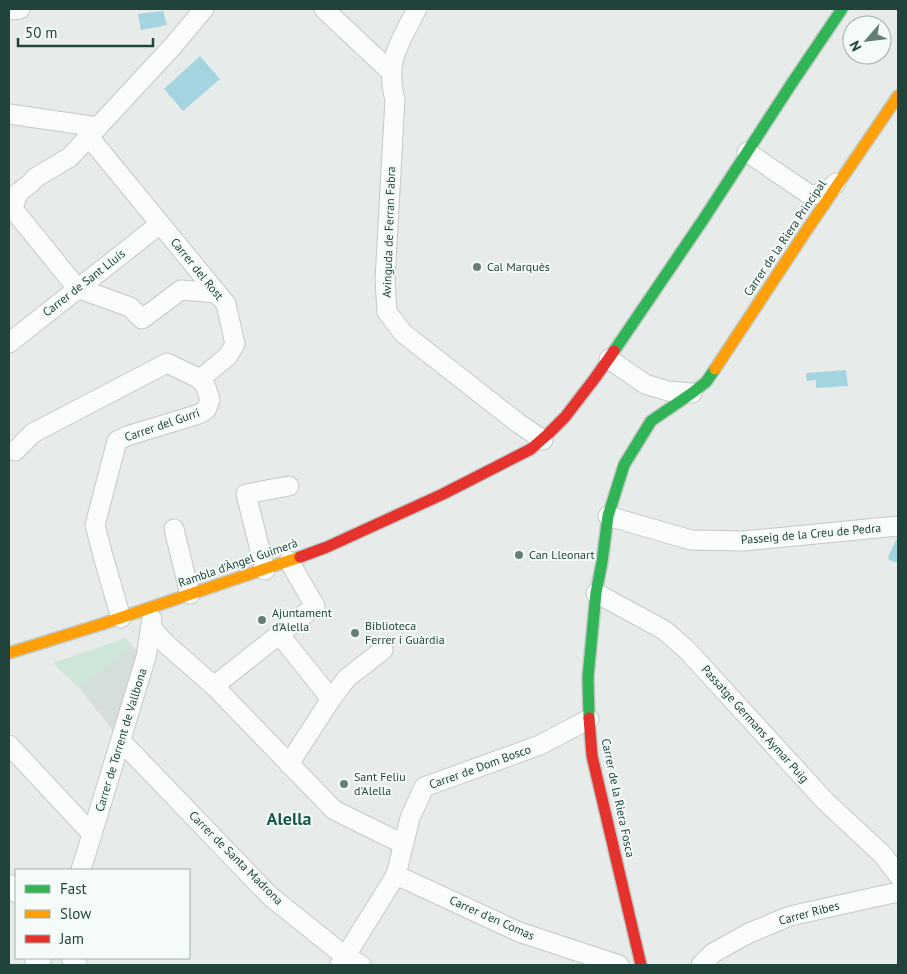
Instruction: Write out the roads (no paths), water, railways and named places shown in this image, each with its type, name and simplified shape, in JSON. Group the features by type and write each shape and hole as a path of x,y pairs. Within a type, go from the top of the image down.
{"main road":[{"name":"Rambla d'Àngel Guimerà","path":"9,653 265,570 327,547 469,481 531,449 543,440 573,407 609,359 842,9"},
{"name":"Carrer de la Riera Principal","path":"651,421 706,382 898,96"},
{"name":"Carrer de la Riera Fosca","path":"641,965 592,756 588,676 596,594 608,516 624,465 651,421"}],"street":[{"path":"9,10 20,9"},
{"path":"204,9 172,47 70,157 35,178 12,201 78,288 130,306 142,319 181,290 217,293"},
{"path":"324,9 391,72"},
{"path":"391,72 395,52 417,9"},
{"name":"Avinguda de Ferran Fabra","path":"391,72 392,90 395,99 385,280 387,312 402,333 518,423 543,440"},
{"path":"9,114 93,132"},
{"name":"Carrer del Rost","path":"93,132 160,224 226,304 235,344 228,356 200,379"},
{"path":"747,152 810,195 825,193 843,178"},
{"path":"806,231 810,212 810,195"},
{"name":"Carrer de Sant Lluís","path":"9,343 160,224"},
{"path":"609,359 645,384 668,391 692,393"},
{"path":"15,451 33,433 167,363 200,379"},
{"name":"Carrer del Gurri","path":"121,618 96,525 117,441 206,410 210,400 206,387 200,379"},
{"path":"645,384 653,399 651,421"},
{"path":"265,570 246,494 289,486"},
{"name":"Passeig de la Creu de Pedra","path":"608,516 691,540 744,541 898,526"},
{"path":"174,529 190,594"},
{"path":"214,686 315,606 289,561"},
{"name":"Passatge Germans Aymar Puig","path":"596,594 664,630 687,650 825,801 883,855 898,875"},
{"name":"Carrer de Torrent de Vallbona","path":"81,869 146,657 152,607"},
{"path":"151,627 165,643 214,686 334,810 403,844"},
{"path":"279,634 331,699"},
{"path":"291,766 331,699 347,678 383,650"},
{"name":"Carrer de Dom Bosco","path":"349,962 396,875 410,818 424,787 540,745 589,718"},
{"name":"Carrer de Santa Madrona","path":"121,741 270,896 349,962"},
{"path":"9,744 92,834"},
{"name":"Carrer d'en Comas","path":"396,875 520,932 619,965"},
{"name":"Carrer Ribes","path":"700,965 713,953 749,933 790,916 898,892"}],"water":[{"path":"163,11 167,25 141,30 138,14"},
{"path":"200,56 220,79 183,111 164,89"},
{"path":"846,370 848,386 816,388 816,380 807,381 806,373"},
{"path":"896,540 898,541 898,563 889,560 888,557"}],"place":[{"name":"Cal Marquès","path":"477,267"},
{"name":"Can Lleonart","path":"519,555"},
{"name":"Ajuntament d'Alella","path":"262,620"},
{"name":"Biblioteca Ferrer i Guàrdia","path":"355,633"},
{"name":"Sant Feliu d'Alella","path":"344,784"}],"district":[{"name":"Alella","path":"289,819"}]}
